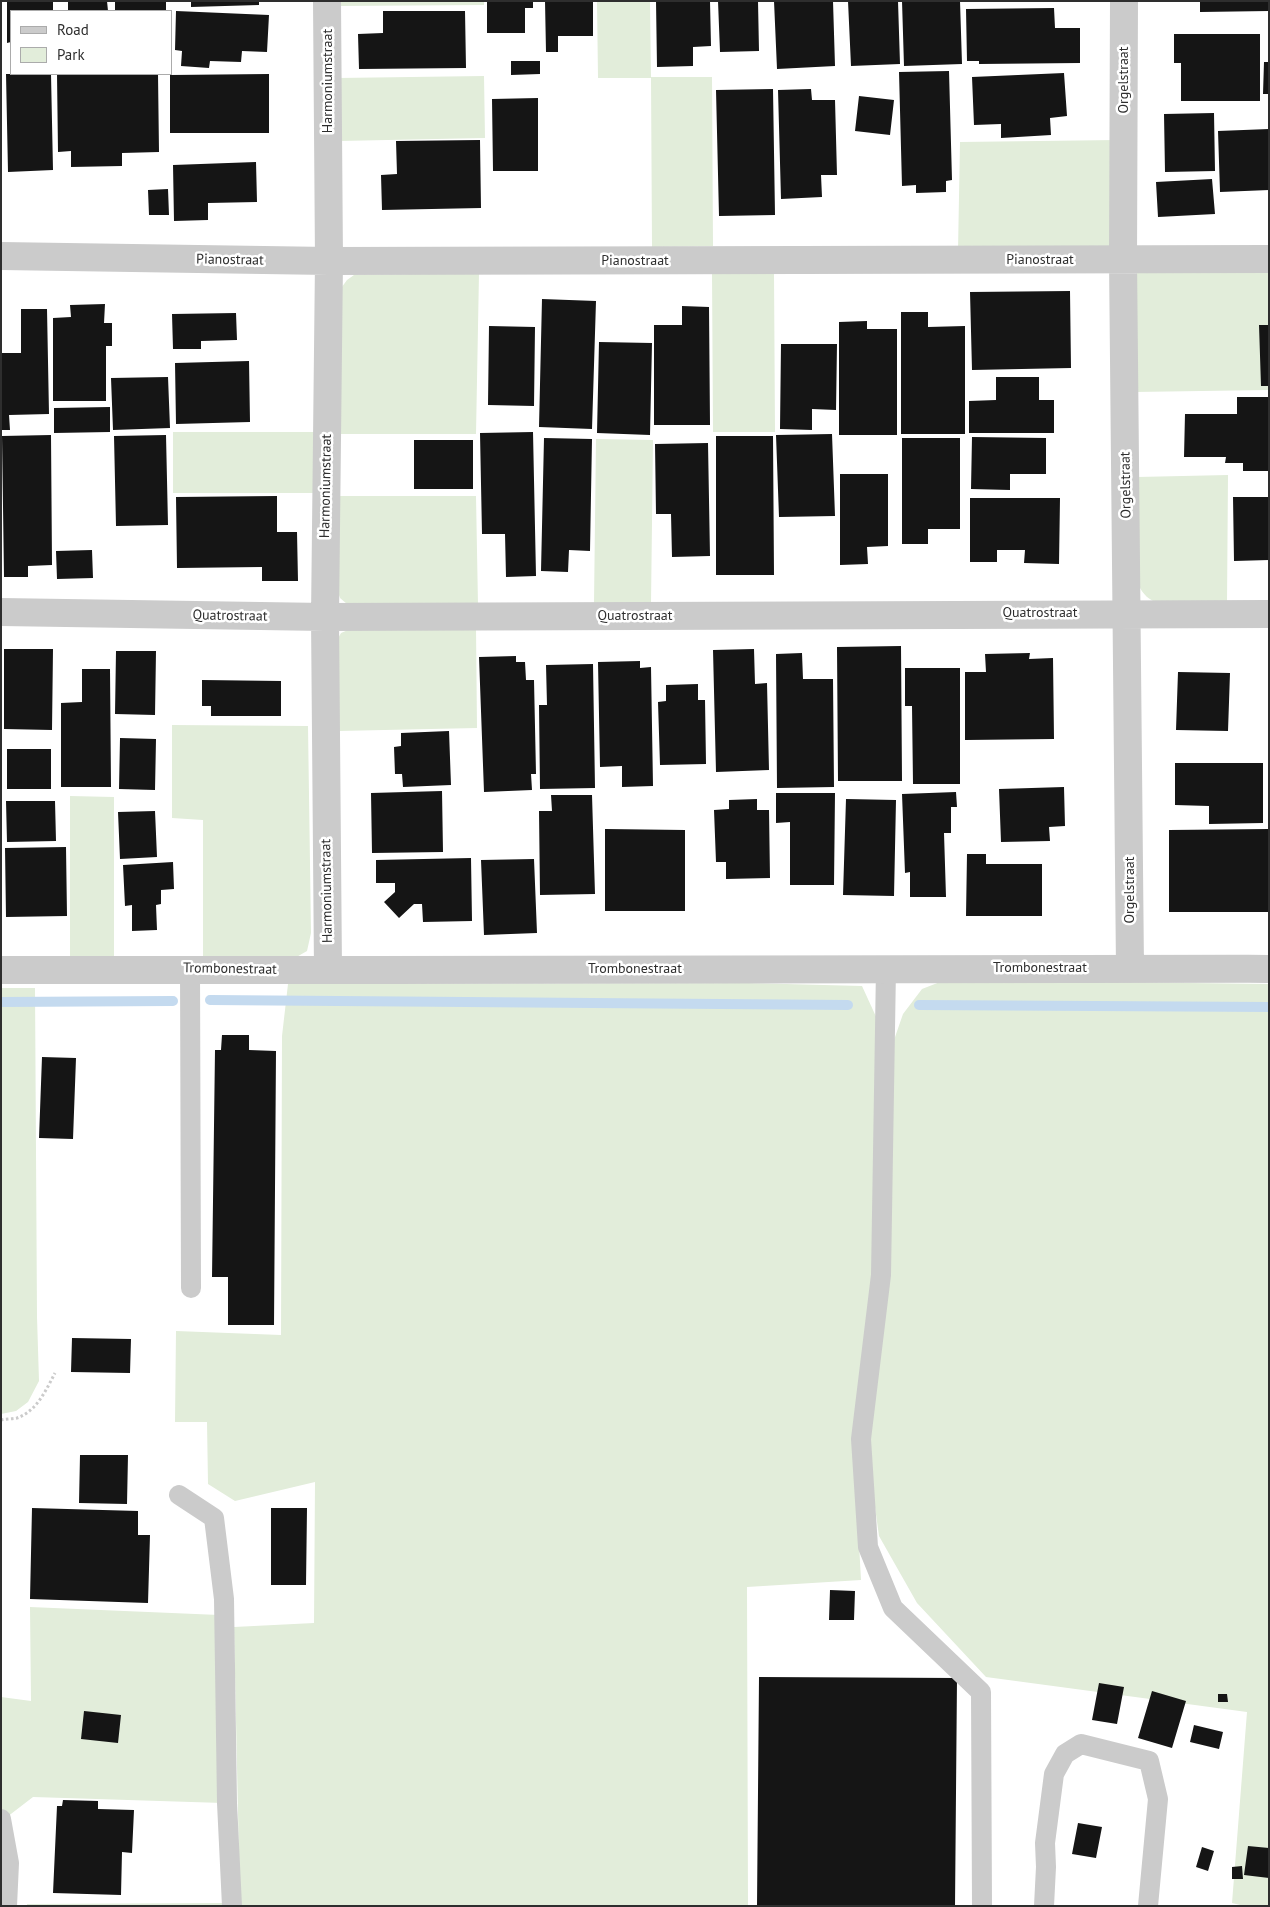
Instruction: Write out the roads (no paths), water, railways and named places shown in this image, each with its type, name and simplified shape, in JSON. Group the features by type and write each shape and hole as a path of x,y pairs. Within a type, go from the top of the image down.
{"street":[{"name":"Harmoniumstraat","path":"327,1 329,261 325,617 328,970"},
{"name":"Orgelstraat","path":"1124,1 1123,259 1128,613 1130,968"},
{"name":"Pianostraat","path":"1,256 329,261 1269,259"},
{"name":"Quatrostraat","path":"1,612 325,617 1269,614"},
{"name":"Trombonestraat","path":"1,970 190,968 328,970 1269,969"}],"lane":[{"path":"190,968 190,1288"},
{"path":"886,968 881,1275 861,1439 868,1547 893,1608 981,1692 982,1906"},
{"path":"179,1494 214,1518 224,1599 227,1803 232,1906"},
{"path":"1044,1906 1045,1843 1054,1774 1065,1754 1081,1744 1149,1761 1158,1799 1148,1906"},
{"path":"1,1819 9,1862 7,1906"}],"waterway":[{"path":"210,1000 848,1005"},
{"path":"1,1002 173,1001"},
{"path":"919,1005 1269,1007"}]}
